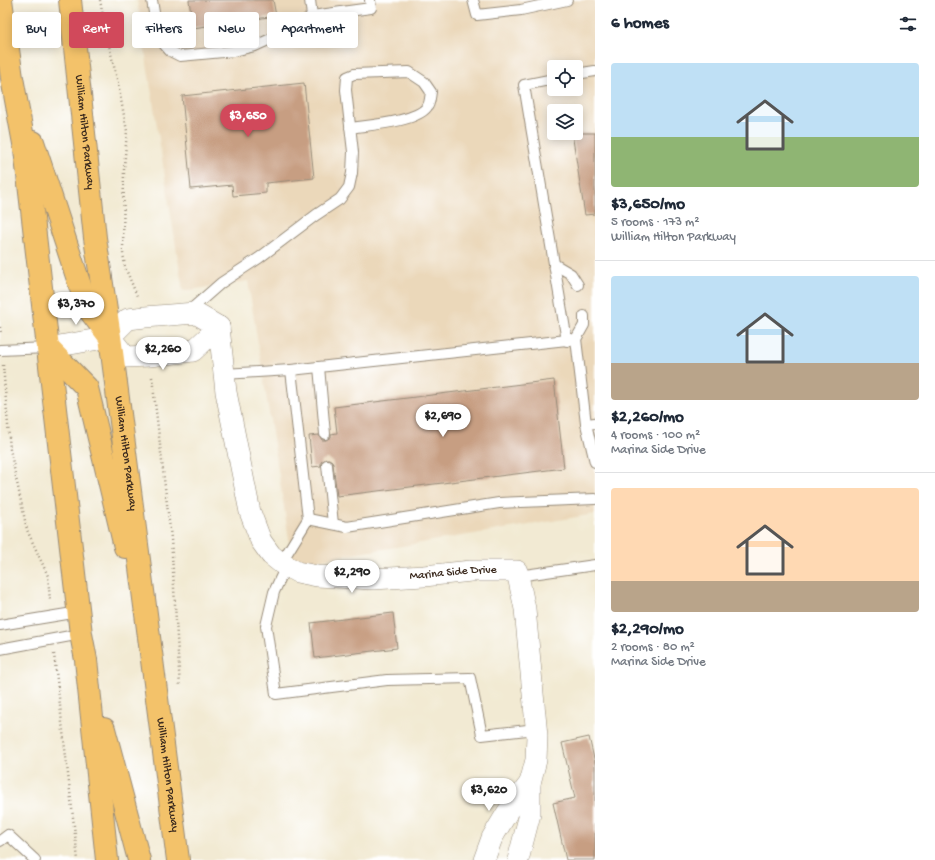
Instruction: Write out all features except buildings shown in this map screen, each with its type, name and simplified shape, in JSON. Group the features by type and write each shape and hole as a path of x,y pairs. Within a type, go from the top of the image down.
{"highway":[{"path":"1,0 24,149 81,634 86,660 139,860"},
{"name":"William Hilton Parkway","path":"70,0 95,238 110,337 178,860"},
{"path":"12,78 87,307 110,337"},
{"path":"48,348 87,388 152,664"},
{"path":"86,660 105,860"}],"street":[{"path":"48,348 110,337 128,319 195,313 219,327 194,351 149,356 126,357 110,337"},
{"name":"Marina Side Drive","path":"219,327 226,392 250,512 261,541 271,555 284,565 297,572 317,576 366,578 424,576 479,571 517,571 518,576"},
{"path":"518,576 525,609 537,736 536,760 530,783 530,814 518,860"},
{"path":"484,860 492,838 508,812 530,783"}],"lane":[{"path":"152,0 157,32 162,42 170,51 180,56 234,51 256,46 267,41"},
{"path":"310,0 312,12"},
{"path":"342,12 371,8 370,0"},
{"path":"473,0 477,15 521,10 568,0"},
{"path":"583,73 595,70"},
{"path":"186,313 221,284 340,199 349,187 352,173 353,152 350,128 346,90 347,77 354,74 409,72 424,82 431,92 428,107 419,115 408,119 350,128"},
{"path":"547,80 524,85 554,264 591,424 595,462"},
{"path":"554,264 571,274 578,285"},
{"path":"224,374 291,370 572,340 584,325 584,316"},
{"path":"1,350 48,348"},
{"path":"319,367 325,434"},
{"path":"291,370 308,519 284,565 274,592 266,626 276,694 387,680 470,678 482,735 536,729"},
{"path":"327,465 333,524"},
{"path":"308,519 347,527 499,503 595,499"},
{"path":"518,576 595,565"},
{"path":"0,625 78,612"},
{"path":"0,649 81,634"},
{"path":"0,841 8,835 35,860"}],"path":[{"path":"100,0 127,131 124,169 123,253 125,268 145,317"},
{"path":"0,327 10,449 27,530 48,576 52,616"},
{"path":"149,356 171,538 180,688"},
{"path":"53,639 78,860"}],"shaded area":[{"path":"137,0 595,0 595,514 293,564 248,281 183,291 145,48 196,48 196,12 139,12"}]}
